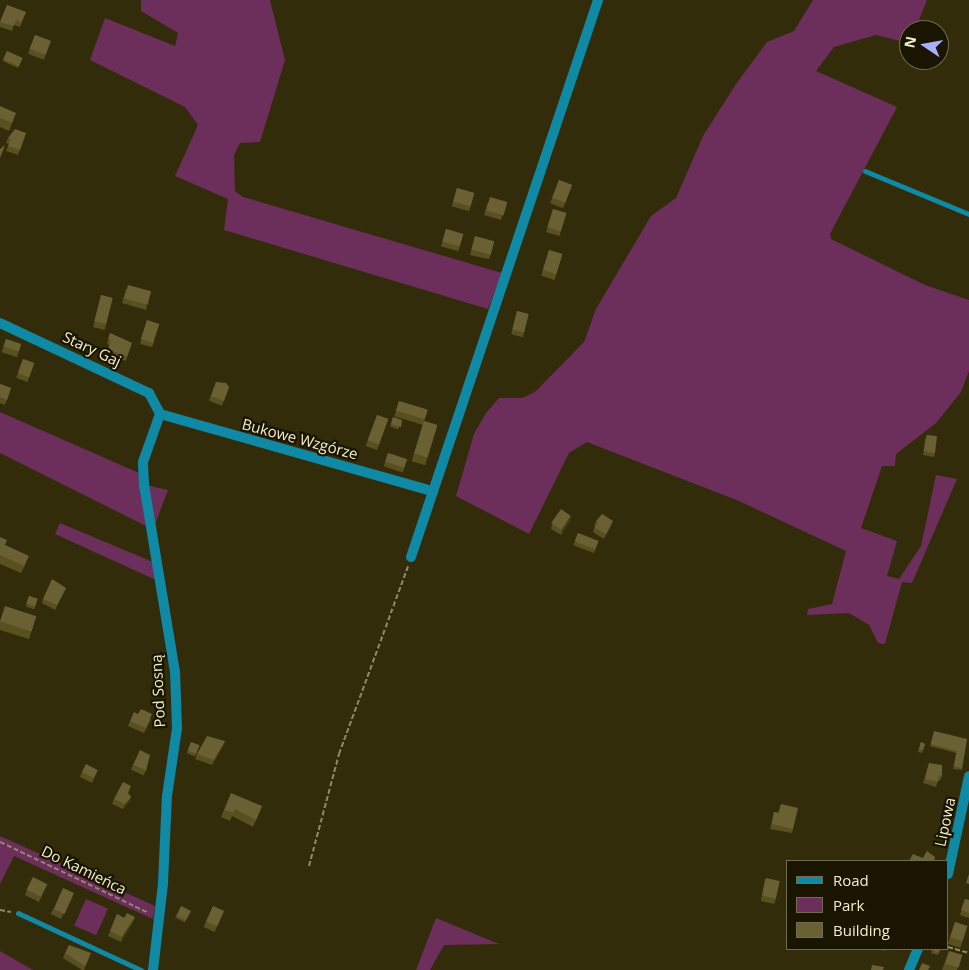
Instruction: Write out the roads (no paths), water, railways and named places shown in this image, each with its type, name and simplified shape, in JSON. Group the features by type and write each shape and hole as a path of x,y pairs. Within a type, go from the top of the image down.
{"street":[{"path":"411,557 598,0"},
{"name":"Stary Gaj","path":"0,323 149,394 160,414"},
{"name":"Bukowe Wzgórze","path":"160,414 432,491"},
{"name":"Pod Sosną","path":"153,970 167,796 177,728 175,672 144,484 143,462 160,414"},
{"name":"Lipowa","path":"949,869 969,776"},
{"path":"909,970 918,950"}],"lane":[{"path":"865,171 969,214"},
{"path":"18,913 141,970"}]}
